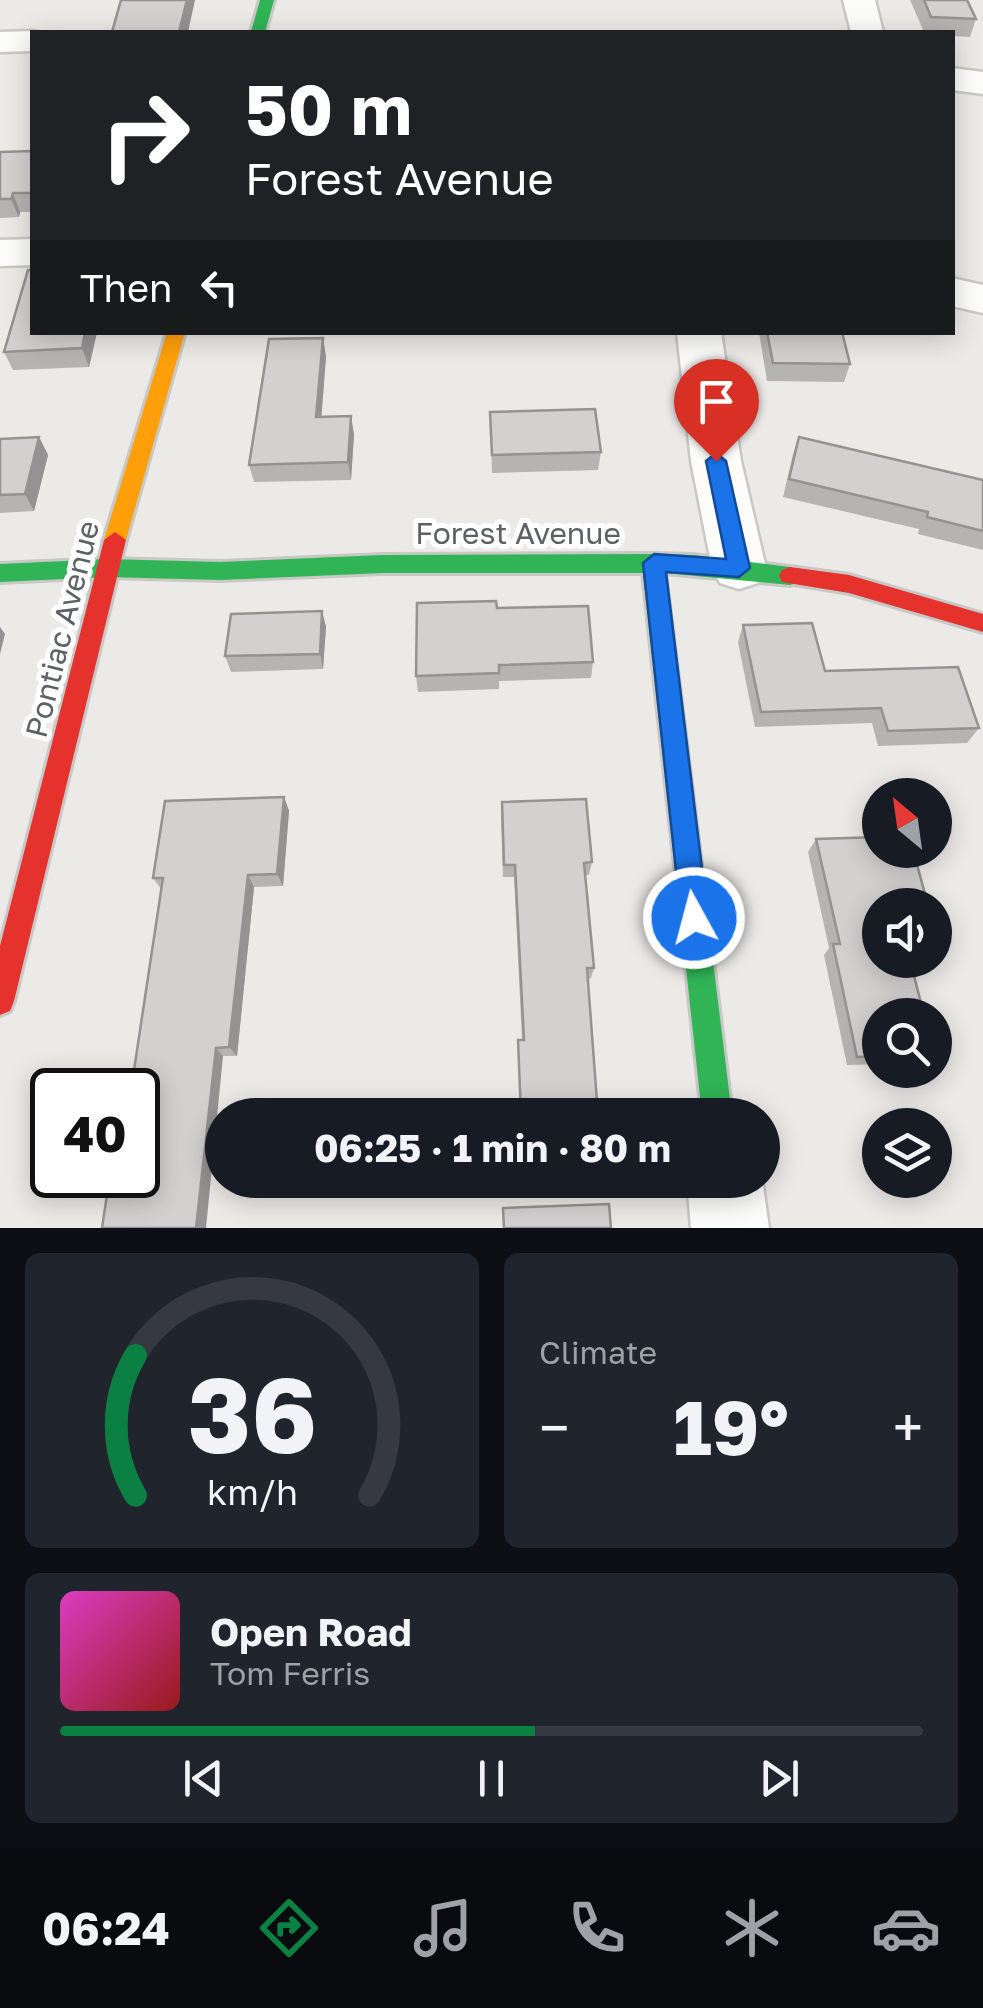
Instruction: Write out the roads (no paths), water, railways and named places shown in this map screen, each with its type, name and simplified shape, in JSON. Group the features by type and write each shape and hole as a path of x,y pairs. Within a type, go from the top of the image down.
{"street":[{"path":"258,30 266,0"},
{"path":"859,0 866,30"},
{"path":"0,42 30,41"},
{"path":"955,79 983,83"},
{"path":"0,253 30,252"},
{"path":"955,293 983,299"},
{"name":"Pontiac Avenue","path":"0,1001 107,568 175,335"},
{"path":"699,335 716,461 739,568"},
{"path":"654,563 715,1098"},
{"name":"Forest Avenue","path":"0,573 107,568 220,571 382,564 654,563 739,568 849,584 983,623"},
{"path":"727,1198 730,1228"}]}
